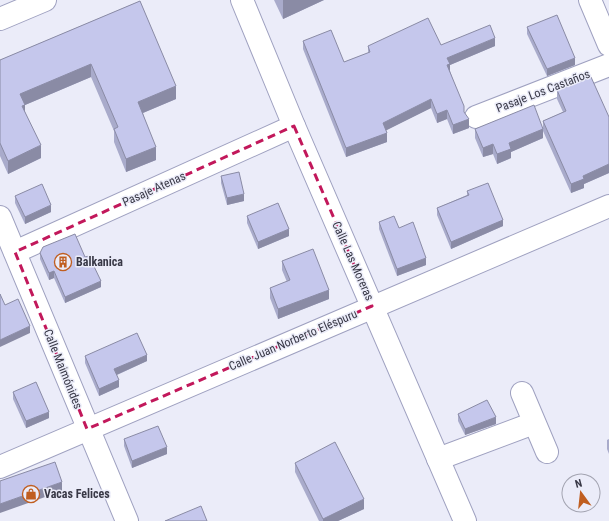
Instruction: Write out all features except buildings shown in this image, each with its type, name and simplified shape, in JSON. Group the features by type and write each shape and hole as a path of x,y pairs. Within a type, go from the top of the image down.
{"street":[{"path":"0,19 45,0"},
{"name":"Calle Las Moreras","path":"242,0 294,126 465,521"},
{"path":"590,0 609,45"},
{"name":"Pasaje Los Castaños","path":"476,117 609,65"},
{"name":"Pasaje Atenas","path":"15,252 294,126"},
{"name":"Calle Juan Norberto Eléspuru","path":"0,467 372,306 609,206"},
{"name":"Calle Maimónides","path":"0,217 127,521"},
{"path":"522,393 547,452"},
{"path":"438,459 534,423"}],"highlighted area":[{"path":"294,126 372,306 87,429 15,252"}],"place":[{"name":"Balkanica","path":"63,262"},
{"name":"Vacas Felices","path":"31,494"}]}
